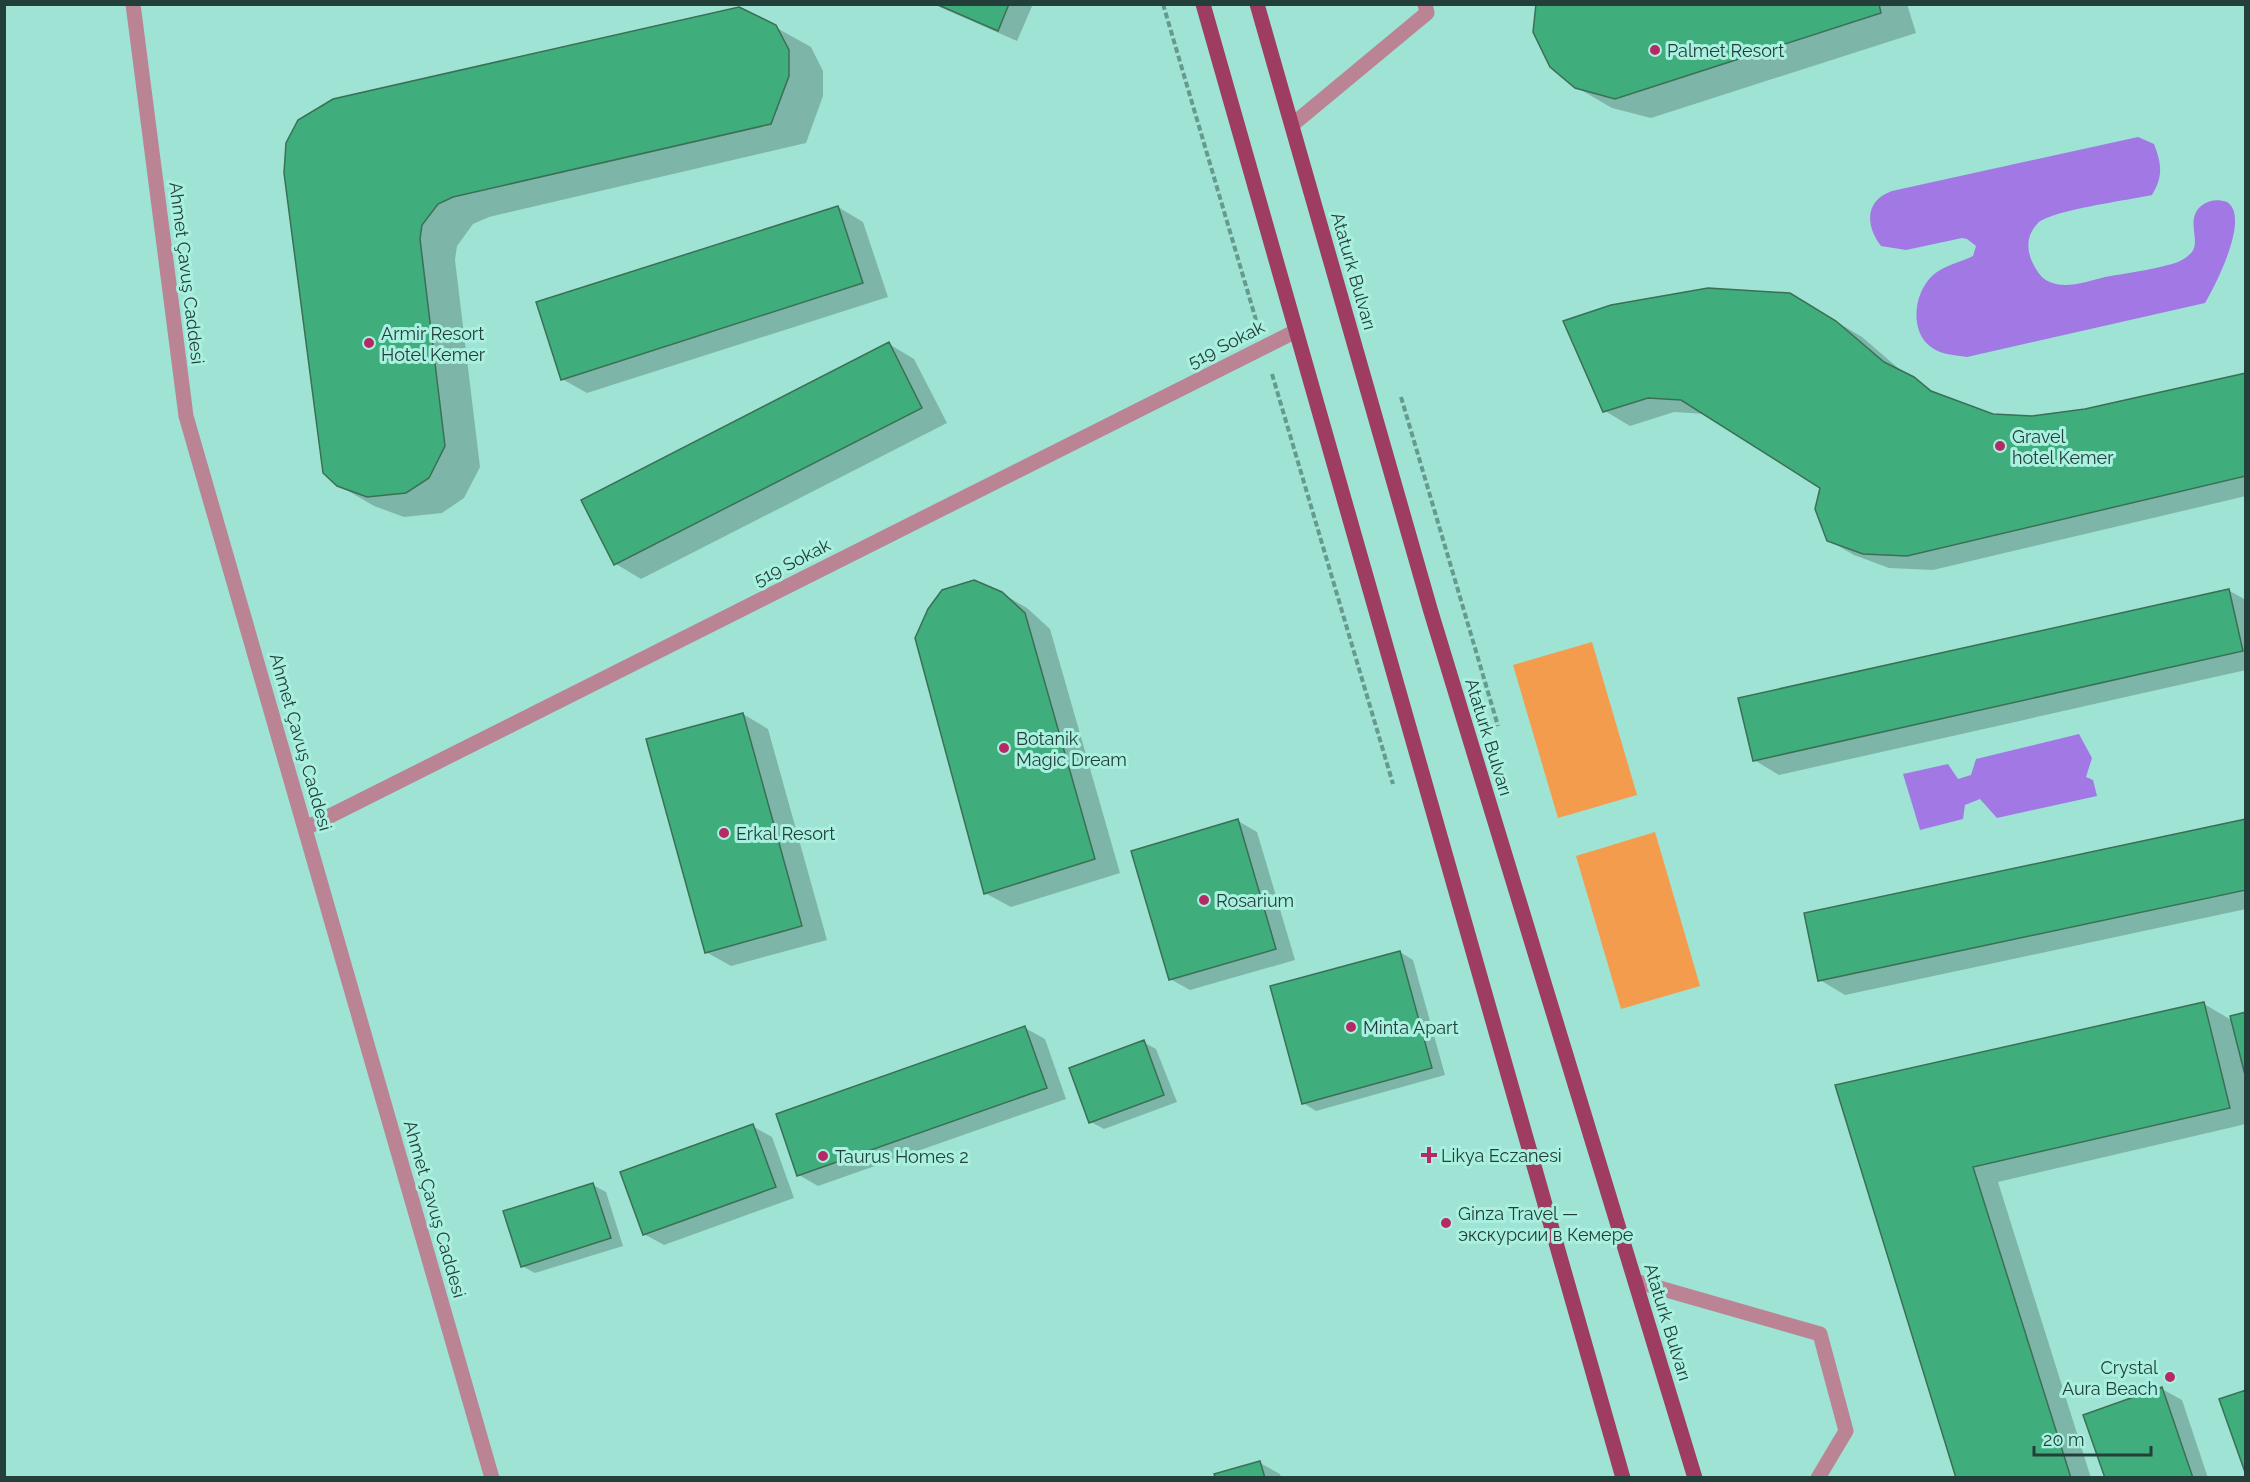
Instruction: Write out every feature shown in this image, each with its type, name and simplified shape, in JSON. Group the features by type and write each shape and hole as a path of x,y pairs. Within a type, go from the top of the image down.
{"main road":[{"path":"1203,4 1623,1478"},
{"name":"Ataturk Bulvarı","path":"1257,4 1431,612 1695,1478"}],"street":[{"name":"Ahmet Çavuş Caddesi","path":"132,4 186,416 492,1478"},
{"path":"1292,125 1427,13 1425,4"},
{"name":"519 Sokak","path":"306,828 1296,330"},
{"path":"1635,1281 1820,1334 1846,1431 1818,1478"}],"path":[{"path":"1163,4 1395,790"},
{"path":"1398,387 1498,728"}],"shaded area":[{"path":"2138,137 2154,144 2159,158 2160,176 2152,195 2074,210 2046,218 2038,223 2030,236 2028,243 2030,256 2041,276 2055,284 2065,285 2175,263 2183,260 2192,252 2195,242 2193,224 2196,212 2207,202 2224,201 2233,209 2234,234 2224,265 2205,303 1967,357 1939,352 1924,340 1919,332 1916,312 1921,292 1932,276 1942,269 1973,256 1976,246 1962,238 1906,250 1881,246 1870,222 1872,207 1877,200 1892,191"},
{"path":"1592,642 1637,795 1558,818 1513,665"},
{"path":"2079,734 2092,758 2086,777 2093,780 2097,796 1997,818 1980,799 1965,805 1963,819 1920,830 1903,774 1948,764 1958,779 1971,775 1976,759"},
{"path":"1655,832 1700,986 1621,1009 1576,856"}],"building":[{"path":"936,4 1009,4 998,31"},
{"name":"Palmet Resort","path":"1536,4 1879,4 1881,13 1615,99 1575,88 1550,67 1533,32"},
{"name":"Armir Resort Hotel Kemer","path":"739,7 776,25 789,50 789,76 771,124 453,197 438,204 422,225 420,239 445,446 429,478 406,493 367,497 337,486 323,473 284,173 286,143 298,120 333,99"},
{"path":"838,206 863,283 561,380 536,302"},
{"name":"Gravel hotel Kemer","path":"1708,288 1790,293 1836,321 1884,362 1914,377 1931,391 1993,414 2032,416 2085,409 2246,373 2246,476 1907,556 1863,554 1827,541 1815,509 1820,488 1681,400 1648,398 1603,412 1563,321 1611,305"},
{"path":"889,342 922,408 614,565 581,500"},
{"name":"Botanik Magic Dream","path":"974,580 1002,592 1025,613 1095,859 984,894 915,638 928,609 942,590"},
{"path":"2229,589 2243,651 1753,761 1738,698"},
{"name":"Erkal Resort","path":"743,713 802,926 705,953 646,739"},
{"name":"Rosarium","path":"1238,819 1276,949 1169,980 1131,851"},
{"path":"2246,819 2246,890 1818,981 1804,913"},
{"name":"Minta Apart","path":"1400,951 1432,1068 1302,1104 1270,986"},
{"path":"2204,1002 2230,1108 1973,1167 2071,1478 1956,1478 1835,1085"},
{"path":"2246,1012 2246,1079 2230,1016"},
{"path":"1025,1026 1047,1088 797,1176 776,1114"},
{"path":"1144,1040 1164,1095 1089,1123 1069,1068"},
{"path":"753,1124 776,1187 643,1235 620,1172"},
{"path":"593,1183 611,1238 521,1267 503,1211"},
{"path":"2162,1387 2193,1478 2105,1478 2083,1415"},
{"path":"2246,1390 2246,1475 2219,1399"},
{"path":"1260,1461 1265,1478 1216,1478 1214,1474"}],"place":[{"name":"Palmet Resort","path":"1655,50"},
{"name":"Armir Resort Hotel Kemer","path":"369,343"},
{"name":"Gravel hotel Kemer","path":"2000,446"},
{"name":"Botanik Magic Dream","path":"1004,748"},
{"name":"Erkal Resort","path":"724,833"},
{"name":"Rosarium","path":"1204,900"},
{"name":"Minta Apart","path":"1351,1027"},
{"name":"Likya Eczanesi","path":"1429,1155"},
{"name":"Taurus Homes 2","path":"823,1156"},
{"name":"Ginza Travel — экскурсии в Кемере","path":"1446,1223"},
{"name":"Crystal Aura Beach","path":"2170,1377"}]}
